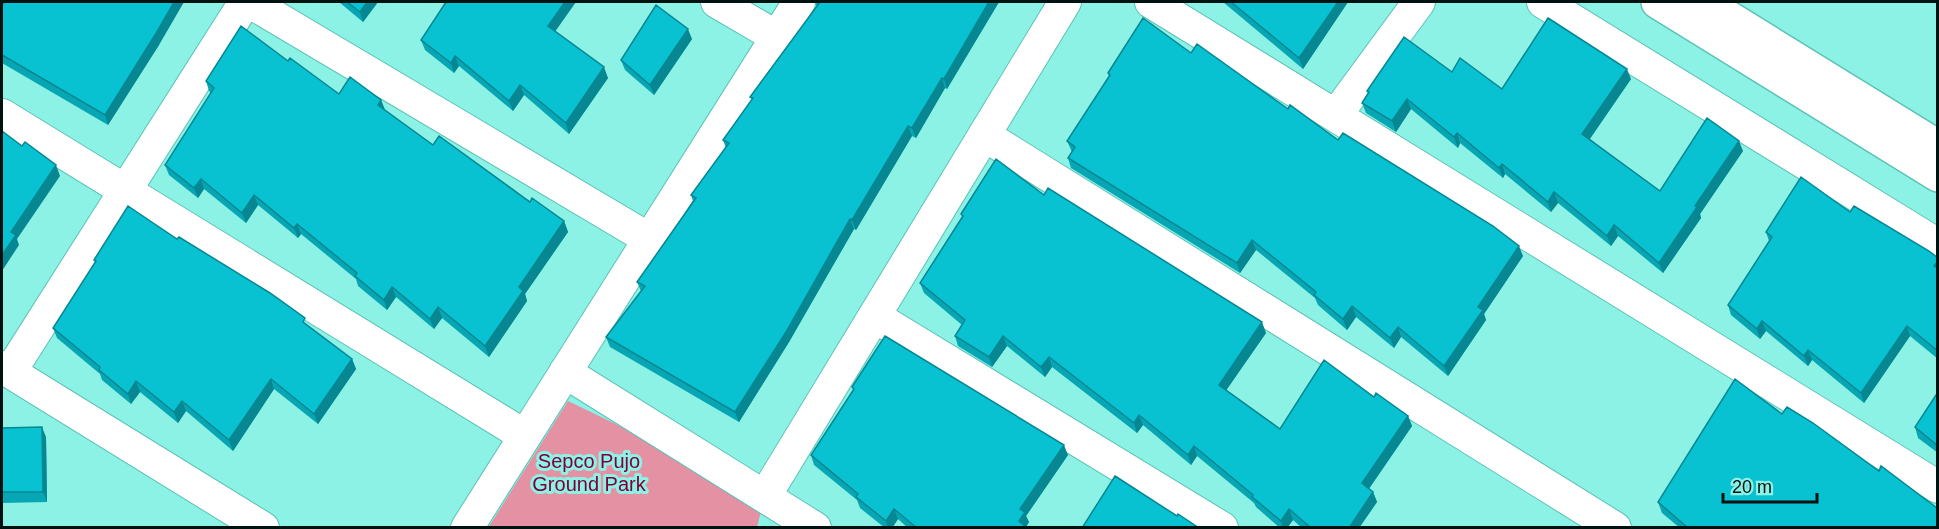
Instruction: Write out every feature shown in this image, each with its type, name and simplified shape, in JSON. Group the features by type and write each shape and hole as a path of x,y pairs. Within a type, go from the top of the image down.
{"street":[{"path":"264,528 6,370 248,2 649,239"},
{"path":"717,2 777,37"},
{"path":"467,528 799,2"},
{"path":"765,496 1065,2"},
{"path":"1151,2 1938,487"},
{"path":"1336,116 1419,2"},
{"path":"1543,2 1938,245"},
{"path":"1658,2 1938,175"},
{"path":"1703,2 1938,147"},
{"path":"2,116 525,436"},
{"path":"984,135 1615,528"},
{"path":"874,316 1222,528"},
{"path":"565,372 815,528"}],"green space":[{"name":"Sepco Pujo Ground Park","path":"568,401 765,496 757,527 488,528"}],"building":[{"path":"4,2 174,2 105,115 2,55 2,5"},
{"path":"347,2 367,2 360,12"},
{"path":"446,2 565,2 548,26 604,67 566,123 520,85 509,101 455,56 451,63 421,40"},
{"path":"820,2 989,2 944,79 942,78 912,128 908,126 852,220 850,219 786,332 735,412 606,337 645,286 637,282 696,198 691,195 729,143 723,140 753,98 750,97"},
{"path":"1231,2 1338,2 1299,58"},
{"path":"656,5 688,29 650,85 621,60"},
{"path":"1143,18 1191,53 1197,44 1288,109 1290,105 1338,140 1343,133 1493,226 1519,246 1478,307 1483,310 1444,366 1398,327 1390,338 1352,306 1343,319 1314,295 1316,292 1252,240 1237,263 1068,158 1075,147 1067,141 1110,75 1108,73"},
{"path":"1548,18 1627,69 1582,134 1660,191 1707,118 1739,141 1659,263 1614,225 1607,236 1554,192 1548,202 1502,164 1499,168 1457,133 1454,137 1407,99 1392,121 1362,103 1369,92 1367,91 1404,37 1452,72 1460,58 1502,89"},
{"path":"241,26 288,61 290,58 339,94 350,77 381,100 378,105 433,145 439,136 530,202 532,198 564,221 519,287 523,291 485,346 438,307 430,319 392,287 384,300 355,276 357,273 297,224 294,228 254,195 242,213 201,179 194,188 165,165 214,88 206,81"},
{"path":"2,131 22,146 25,142 56,165 11,232 16,235 2,255"},
{"path":"996,159 1044,195 1048,188 1262,322 1219,385 1280,429 1324,360 1374,397 1376,393 1408,416 1362,483 1373,492 1349,528 1311,528 1289,509 1281,521 1194,446 1188,455 1139,415 1134,423 1049,357 1041,367 1003,336 989,357 955,336 965,320 920,283"},
{"path":"1801,177 1850,212 1854,206 1938,258 1934,266 1938,268 1938,351 1907,326 1861,393 1808,350 1804,356 1762,321 1757,329 1728,305 1772,237 1766,232"},
{"path":"128,206 177,239 179,237 270,293 305,318 303,322 352,359 314,414 271,379 229,440 182,401 174,412 136,381 128,394 53,328"},
{"path":"885,336 1064,445 1020,509 1025,512 1019,521 1027,528 917,528 894,509 886,521 856,497 858,494 811,455"},
{"path":"1735,379 1782,414 1787,407 1879,471 1881,466 1938,508 1938,528 1688,528 1658,502"},
{"path":"1938,392 1938,446 1915,427"},
{"path":"42,427 43,492 2,492 2,428"},
{"path":"1115,476 1177,516 1178,514 1199,528 1082,528"}]}
